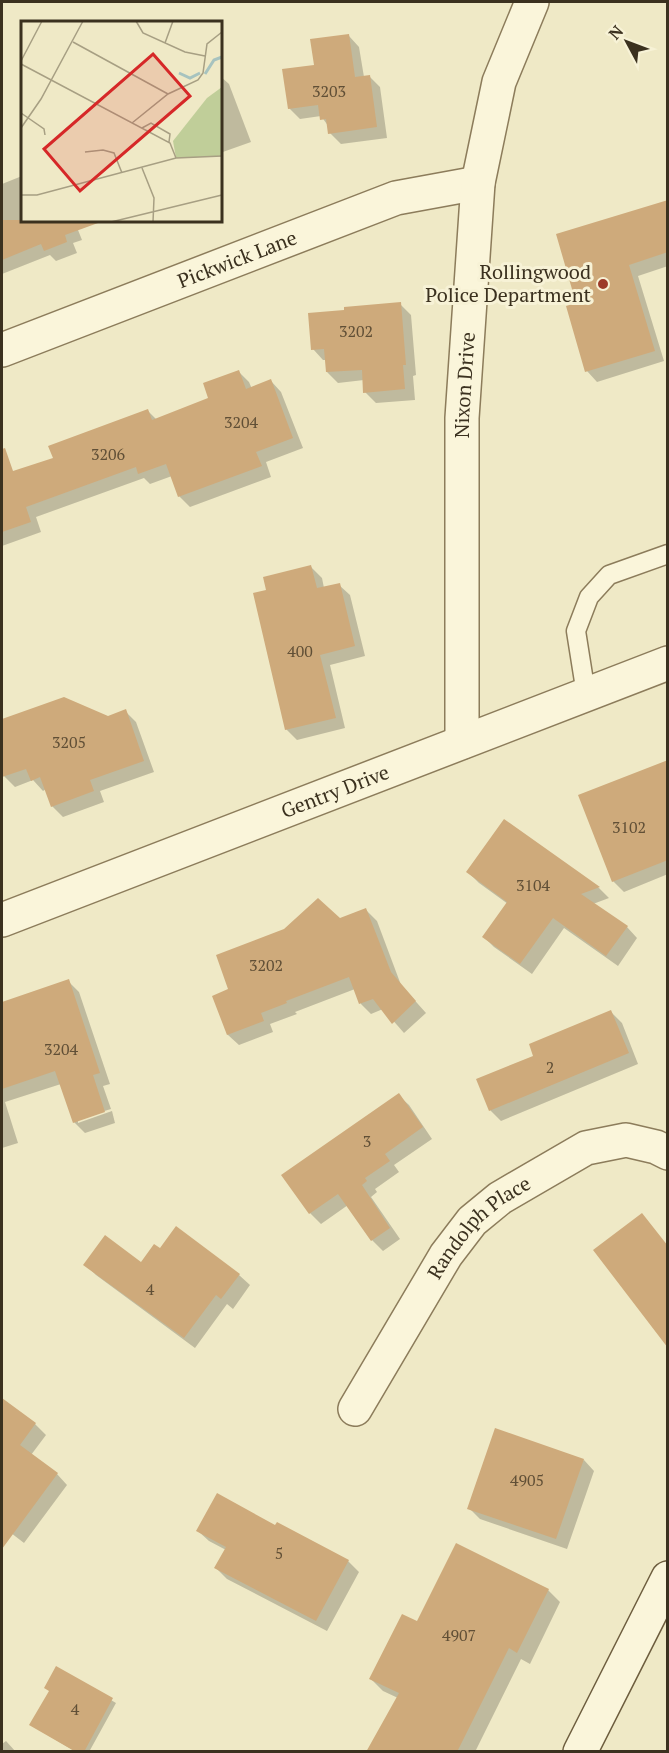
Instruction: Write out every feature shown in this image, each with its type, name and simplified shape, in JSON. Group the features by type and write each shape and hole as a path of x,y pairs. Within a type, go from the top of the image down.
{"street":[{"name":"Nixon Drive","path":"462,742 462,418 477,183 499,82 532,2"},
{"name":"Pickwick Lane","path":"2,350 396,198 477,183"},
{"name":"Gentry Drive","path":"2,920 668,663"},
{"name":"Randolph Place","path":"355,1408 446,1255 472,1221 500,1198 586,1148 626,1140 656,1147 668,1153"},
{"path":"579,1752 668,1578"}],"lane":[{"path":"586,694 576,631 589,597 609,575 668,554"}],"building":[{"path":"349,34 355,77 370,75 377,127 328,134 326,119 320,120 318,105 288,109 282,69 314,65 310,39"},
{"name":"Rollingwood Police Department","path":"668,200 668,252 629,265 655,351 585,372 566,306 576,303 556,234"},
{"path":"2,220 98,222 65,235 67,242 44,251 41,244 2,260"},
{"path":"401,302 406,365 403,365 405,389 363,393 362,370 326,372 324,349 311,350 308,313"},
{"path":"239,370 246,389 271,379 293,438 256,452 262,466 178,497 166,464 138,474 136,467 26,507 31,522 2,532 2,449 5,448 13,471 53,458 48,446 148,409 152,420 208,398 203,383"},
{"path":"311,565 317,588 340,583 355,646 320,655 336,718 285,730 253,593 266,590 263,577"},
{"path":"64,697 108,716 126,709 144,761 90,780 94,791 51,807 40,777 31,781 26,769 2,777 2,719"},
{"path":"668,760 668,860 612,882 578,795"},
{"path":"504,819 600,887 581,894 628,926 606,956 553,918 520,964 482,937 507,902 466,872"},
{"path":"318,898 340,918 366,908 391,972 416,1001 392,1024 373,999 359,1004 349,977 286,1001 287,1003 261,1013 264,1021 227,1035 212,996 228,989 216,955 284,929"},
{"path":"69,979 100,1073 93,1075 105,1112 73,1123 55,1071 2,1089 2,1002"},
{"path":"611,1010 629,1053 489,1111 476,1079 533,1056 529,1044"},
{"path":"399,1093 423,1127 385,1154 390,1161 365,1178 367,1181 362,1185 390,1228 371,1241 338,1194 309,1214 281,1175"},
{"path":"642,1213 668,1246 668,1348 593,1250"},
{"path":"176,1226 240,1274 221,1299 216,1295 184,1338 83,1265 105,1235 141,1262 154,1244 160,1248"},
{"path":"2,1398 36,1423 20,1445 58,1473 2,1549"},
{"path":"495,1428 584,1459 556,1539 467,1509"},
{"path":"217,1493 275,1525 277,1522 349,1560 316,1621 214,1568 226,1547 196,1531"},
{"path":"456,1543 549,1589 517,1653 509,1648 457,1752 366,1752 399,1693 369,1679 402,1614 417,1621"},
{"path":"56,1666 113,1698 84,1752 76,1752 29,1725 49,1691 44,1688"}],"place":[{"name":"Rollingwood Police Department","path":"603,284"}]}
